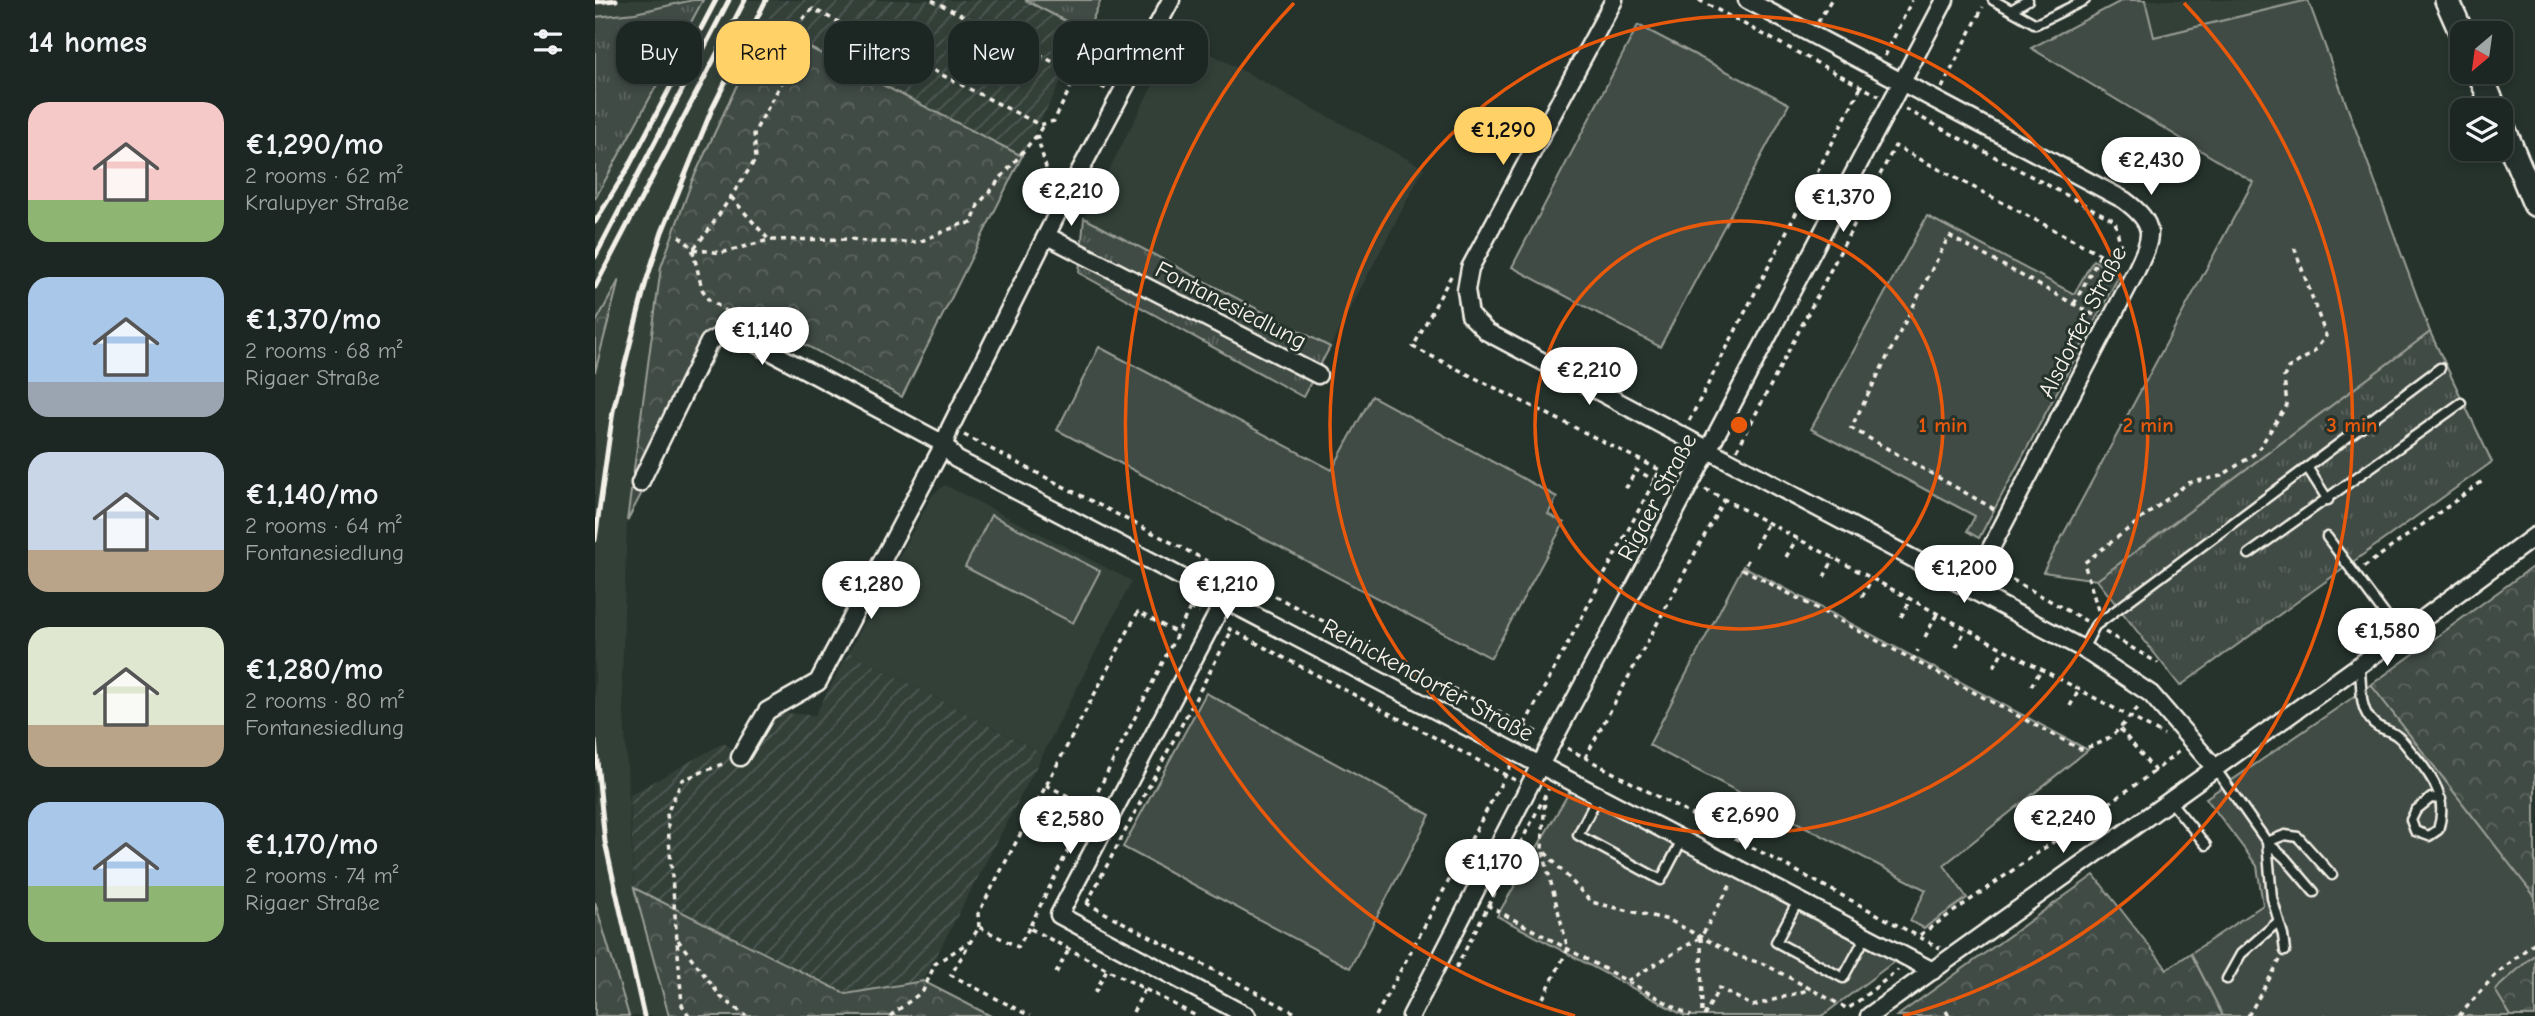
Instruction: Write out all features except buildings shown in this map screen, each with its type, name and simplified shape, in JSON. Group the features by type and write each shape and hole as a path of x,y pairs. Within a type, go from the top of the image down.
{"main road":[{"path":"2447,0 2456,21"},
{"path":"2513,152 2535,204"}],"street":[{"path":"740,757 767,711 818,682 944,444 1058,212 1171,0"},
{"path":"1614,0 1470,268 1466,290 1470,315 1487,332 2083,649 2151,694 2192,747 2215,768"},
{"name":"Alsdorfer Straße","path":"1747,0 2124,200 2141,212 2150,228 2149,243 2135,273 1969,588"},
{"name":"Rigaer Straße","path":"1411,1016 1539,765 1709,450 1945,0"},
{"name":"Fontanesiedlung","path":"1047,236 1318,375"},
{"path":"640,483 709,342 726,332 740,335 944,444"},
{"name":"Reinickendorfer Straße","path":"944,444 956,459 1933,971"},
{"path":"1869,1016 2359,666 2535,536"},
{"path":"1225,599 1059,915 1247,1016"}],"lane":[{"path":"1993,0 2036,24 2085,0"},
{"path":"2011,10 2028,0"},
{"path":"2083,649 2095,625 2439,368"},
{"path":"2249,554 2461,403"},
{"path":"2307,467 2327,500"},
{"path":"2327,537 2400,636"},
{"path":"2359,666 2366,713 2381,730 2397,735 2431,775 2441,799 2438,830 2429,836 2415,831 2411,820 2416,810 2431,798 2441,799"},
{"path":"2215,768 2257,824 2267,842 2285,858 2314,892"},
{"path":"1598,796 1579,835 1661,880 1682,839"},
{"path":"2170,801 2206,845"},
{"path":"2267,842 2285,835 2298,837 2332,875"},
{"path":"2267,842 2272,898 2283,935 2284,951"},
{"path":"1798,901 1776,942 1843,978 1866,936"},
{"path":"2227,979 2241,954 2279,921"}],"path":[{"path":"932,0 1053,62"},
{"path":"1699,0 2115,221 2121,248 2114,262"},
{"path":"1879,71 1912,0"},
{"path":"1937,99 1987,0"},
{"path":"692,249 756,159 754,133 782,82 797,24 813,9 1040,125 1054,121 1072,84"},
{"path":"1097,84 1120,96"},
{"path":"1682,435 1861,86"},
{"path":"692,249 721,253 769,240 852,239 871,242 919,242 962,224 972,223 978,205 1037,135 1043,124"},
{"path":"1037,135 1058,212"},
{"path":"1731,462 1895,146 2135,273"},
{"path":"731,197 769,240"},
{"path":"679,236 692,249 702,289 708,299 724,311"},
{"path":"2007,516 1851,428 1949,236 2108,323"},
{"path":"2095,625 2098,611 2084,563 2188,483 2221,476 2256,453 2287,405 2284,377 2288,368 2313,353 2326,336 2293,244"},
{"path":"2074,304 2100,255"},
{"path":"1470,268 1458,264 1413,348 1660,470 1524,726"},
{"path":"950,428 1553,740 1920,935 1953,957"},
{"path":"1625,486 1627,487 1636,470 1654,480"},
{"path":"1691,481 2129,717 2192,747"},
{"path":"2354,575 2484,481"},
{"path":"1585,758 1724,499"},
{"path":"1755,547 1768,523"},
{"path":"1786,557 1797,538"},
{"path":"1824,577 1834,558"},
{"path":"1748,560 1743,569 2080,749 2099,746 2120,729 2151,694"},
{"path":"1982,563 2158,663"},
{"path":"1862,597 1872,578"},
{"path":"1901,617 1910,599"},
{"path":"1190,608 1545,796"},
{"path":"1030,1016 951,975 979,927 978,914 1138,612 1177,633"},
{"path":"1925,637 1937,614"},
{"path":"1956,647 1966,629"},
{"path":"1087,903 1232,630"},
{"path":"1994,667 2004,649"},
{"path":"1913,660 1919,650"},
{"path":"2031,686 2041,670"},
{"path":"2070,706 2079,690"},
{"path":"2120,729 2155,771"},
{"path":"1920,935 2192,747"},
{"path":"1376,1016 1518,753"},
{"path":"689,1016 682,1005 667,813 681,780 740,757"},
{"path":"1450,979 1557,774"},
{"path":"1046,785 1090,807"},
{"path":"1543,998 1568,949 1542,849 1545,796"},
{"path":"1542,849 1591,902 1669,920 1737,956 1764,964 1848,1009 1911,960"},
{"path":"1627,981 1701,937 1739,870"},
{"path":"1070,894 1301,1016"},
{"path":"1472,897 1691,1016"},
{"path":"979,927 1017,950 1029,928"},
{"path":"1701,937 1703,1016"},
{"path":"677,939 721,997 746,1016"},
{"path":"890,1016 923,991 935,964 971,941"},
{"path":"2459,1016 2494,976 2535,942"},
{"path":"1056,973 1069,949"},
{"path":"2248,1016 2284,951"},
{"path":"1095,993 1107,969"},
{"path":"1703,1016 1719,988 1753,1006 1812,989"},
{"path":"1133,1012 1145,989"},
{"path":"1946,1011 1949,1016"}],"shaded area":[{"path":"595,0 693,0 635,13 595,17"},
{"path":"703,0 778,0 768,21 716,21 716,84 738,84 692,181 661,267 627,521 622,679 634,888 669,1016 629,1016 595,902 595,372 617,284 595,324 595,199 657,84 702,84 702,21 692,21"},
{"path":"778,0 1025,0 1066,21 1053,21 1053,84 1060,84 1022,156 881,84 934,84 934,21 824,21 824,55 810,48 810,21 767,21"},
{"path":"2145,0 2308,0 2154,37"},
{"path":"1208,52 1424,168 1330,347 1084,218 1153,84 1208,84"},
{"path":"945,485 1132,581 1043,754 849,652 932,495"},
{"path":"849,652 1043,754 923,981 846,994 634,888 630,795 723,743 734,749 754,711 815,715"}],"green space":[{"path":"703,0 692,21 616,21 616,84 657,84 595,199 595,17 635,13"},
{"path":"1025,0 1101,0 1092,21 1066,21"},
{"path":"2123,0 2145,0 2154,37 2308,0 2430,332 2097,580 2043,572 2253,182 2031,48"},
{"path":"1638,25 1789,104 1660,347 1512,267"},
{"path":"810,48 824,55 824,84 881,84 1022,156 902,397 739,309 627,521 661,267 692,181 737,84 810,84"},
{"path":"1927,216 2074,294 2093,260 2120,274 1979,538 1967,531 1975,516 1811,429"},
{"path":"1084,218 1330,347 1303,397 1079,273"},
{"path":"619,280 595,372 595,324"},
{"path":"2430,332 2492,462 2180,686 2097,580"},
{"path":"1099,347 1332,470 1372,396 1557,497 1548,514 1564,523 1491,658 1057,430"},
{"path":"991,515 1100,571 1073,623 965,567"},
{"path":"2535,565 2535,897 2371,685"},
{"path":"1743,566 2088,750 1944,865 1967,898 1924,928 1910,921 1926,890 1649,745"},
{"path":"2371,685 2535,897 2535,954 2495,990 2511,1016 2223,1016 2191,953 2263,905 2257,866 2206,798"},
{"path":"1206,693 1430,815 1350,968 1123,847"},
{"path":"1571,789 1895,961 1822,1016 1685,1016 1497,916"},
{"path":"2094,875 2167,969 2191,953 2223,1016 1897,1016"},
{"path":"634,888 846,994 923,981 991,1016 669,1016"},
{"path":"595,902 629,1016 595,1016"},
{"path":"2535,954 2535,1016 2511,1016 2494,990"}],"railway":[{"path":"595,2 616,0"},
{"path":"595,222 628,168 716,0"},
{"path":"595,257 729,0"},
{"path":"595,287 745,0"},
{"path":"595,540 613,411 646,282 662,232 712,109 766,0"},
{"path":"595,741 605,842 644,1016"}]}
